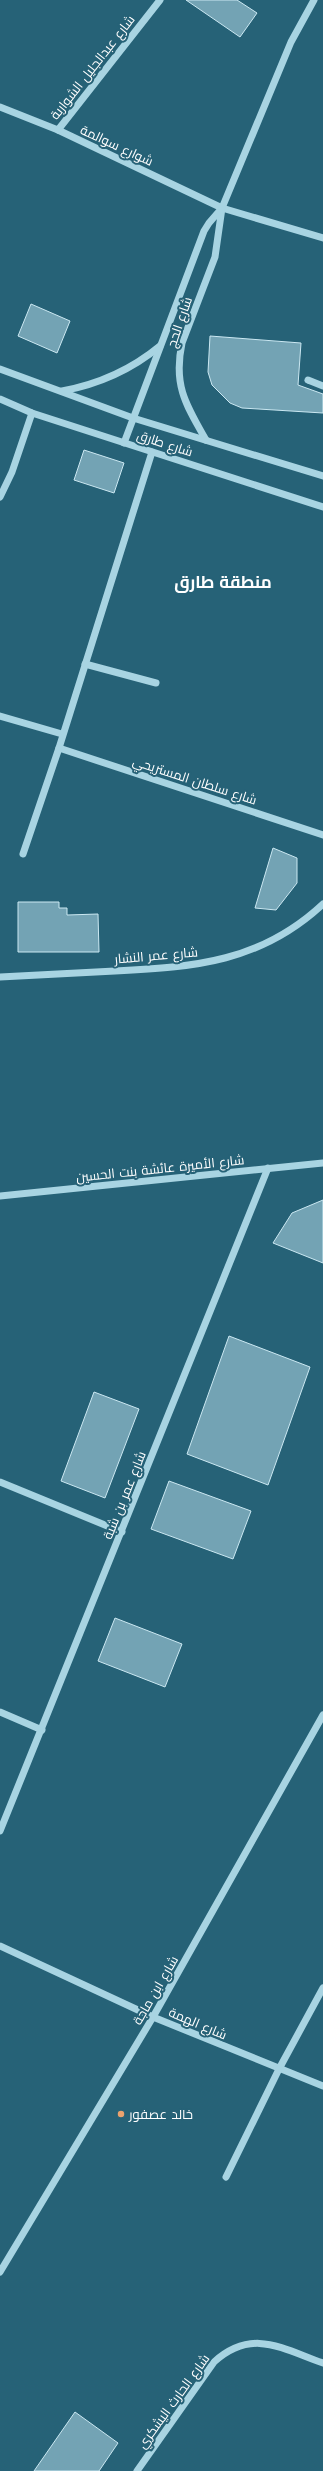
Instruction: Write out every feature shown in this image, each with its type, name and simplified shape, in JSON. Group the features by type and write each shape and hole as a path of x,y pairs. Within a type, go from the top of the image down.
{"street":[{"name":"شارع عبدالجليل الشواربة","path":"58,130 160,0"},
{"name":"شارع الحج","path":"206,440 183,398 179,379 179,357 215,257 222,208 291,42 314,0"},
{"name":"شوارع سوالمة","path":"0,107 58,130 222,208 323,238"},
{"name":"شارع الحج","path":"124,443 204,231 222,208"},
{"path":"62,392 97,383 114,376 146,358 160,346"},
{"name":"شارع طارق","path":"0,369 133,418 323,476"},
{"path":"308,380 323,386"},
{"name":"شارع طارق","path":"0,399 32,413 323,507"},
{"path":"0,497 12,472 32,413"},
{"path":"23,854 59,748 62,734 152,452"},
{"path":"85,664 156,682"},
{"path":"0,716 62,734"},
{"name":"شارع سلطان المستريحي","path":"59,748 323,835"},
{"name":"شارع عمر النشار","path":"0,978 184,967 228,959 270,942 308,918 323,904"},
{"name":"شارع الأميرة عائشة بنت الحسين","path":"0,1196 323,1163"},
{"name":"شارع عمر بن شبة","path":"0,1831 268,1168"},
{"path":"0,1482 122,1532"},
{"path":"0,1712 42,1730"},
{"name":"شارع ابن ماجة","path":"0,2272 153,2017 323,1715"},
{"name":"شارع الهمة","path":"0,1946 153,2017 323,2086"},
{"path":"226,2177 279,2069 323,1988"},
{"name":"شارع الحارث اليشكري","path":"137,2471 214,2362 226,2351 244,2343 264,2342 323,2363"}],"building":[{"path":"186,0 237,0 257,13 240,37"},
{"path":"31,304 70,321 57,353 18,336"},
{"path":"210,336 301,343 298,385 323,394 323,413 242,408 230,403 212,385 208,372"},
{"path":"84,450 124,463 114,493 74,480"},
{"path":"273,848 297,858 297,883 276,910 255,908"},
{"path":"18,902 59,902 59,908 67,908 67,915 98,914 99,952 18,952"},
{"path":"323,1200 323,1263 273,1243 292,1213"},
{"path":"229,1336 310,1367 268,1485 187,1454"},
{"path":"94,1392 139,1409 105,1498 61,1481"},
{"path":"169,1481 251,1511 233,1559 151,1529"},
{"path":"115,1618 182,1644 165,1687 98,1661"},
{"path":"75,2412 118,2443 99,2471 34,2471"}],"place":[{"name":"خالد عصفور","path":"121,2114"}],"district":[{"name":"منطقة طارق","path":"223,582"}]}
